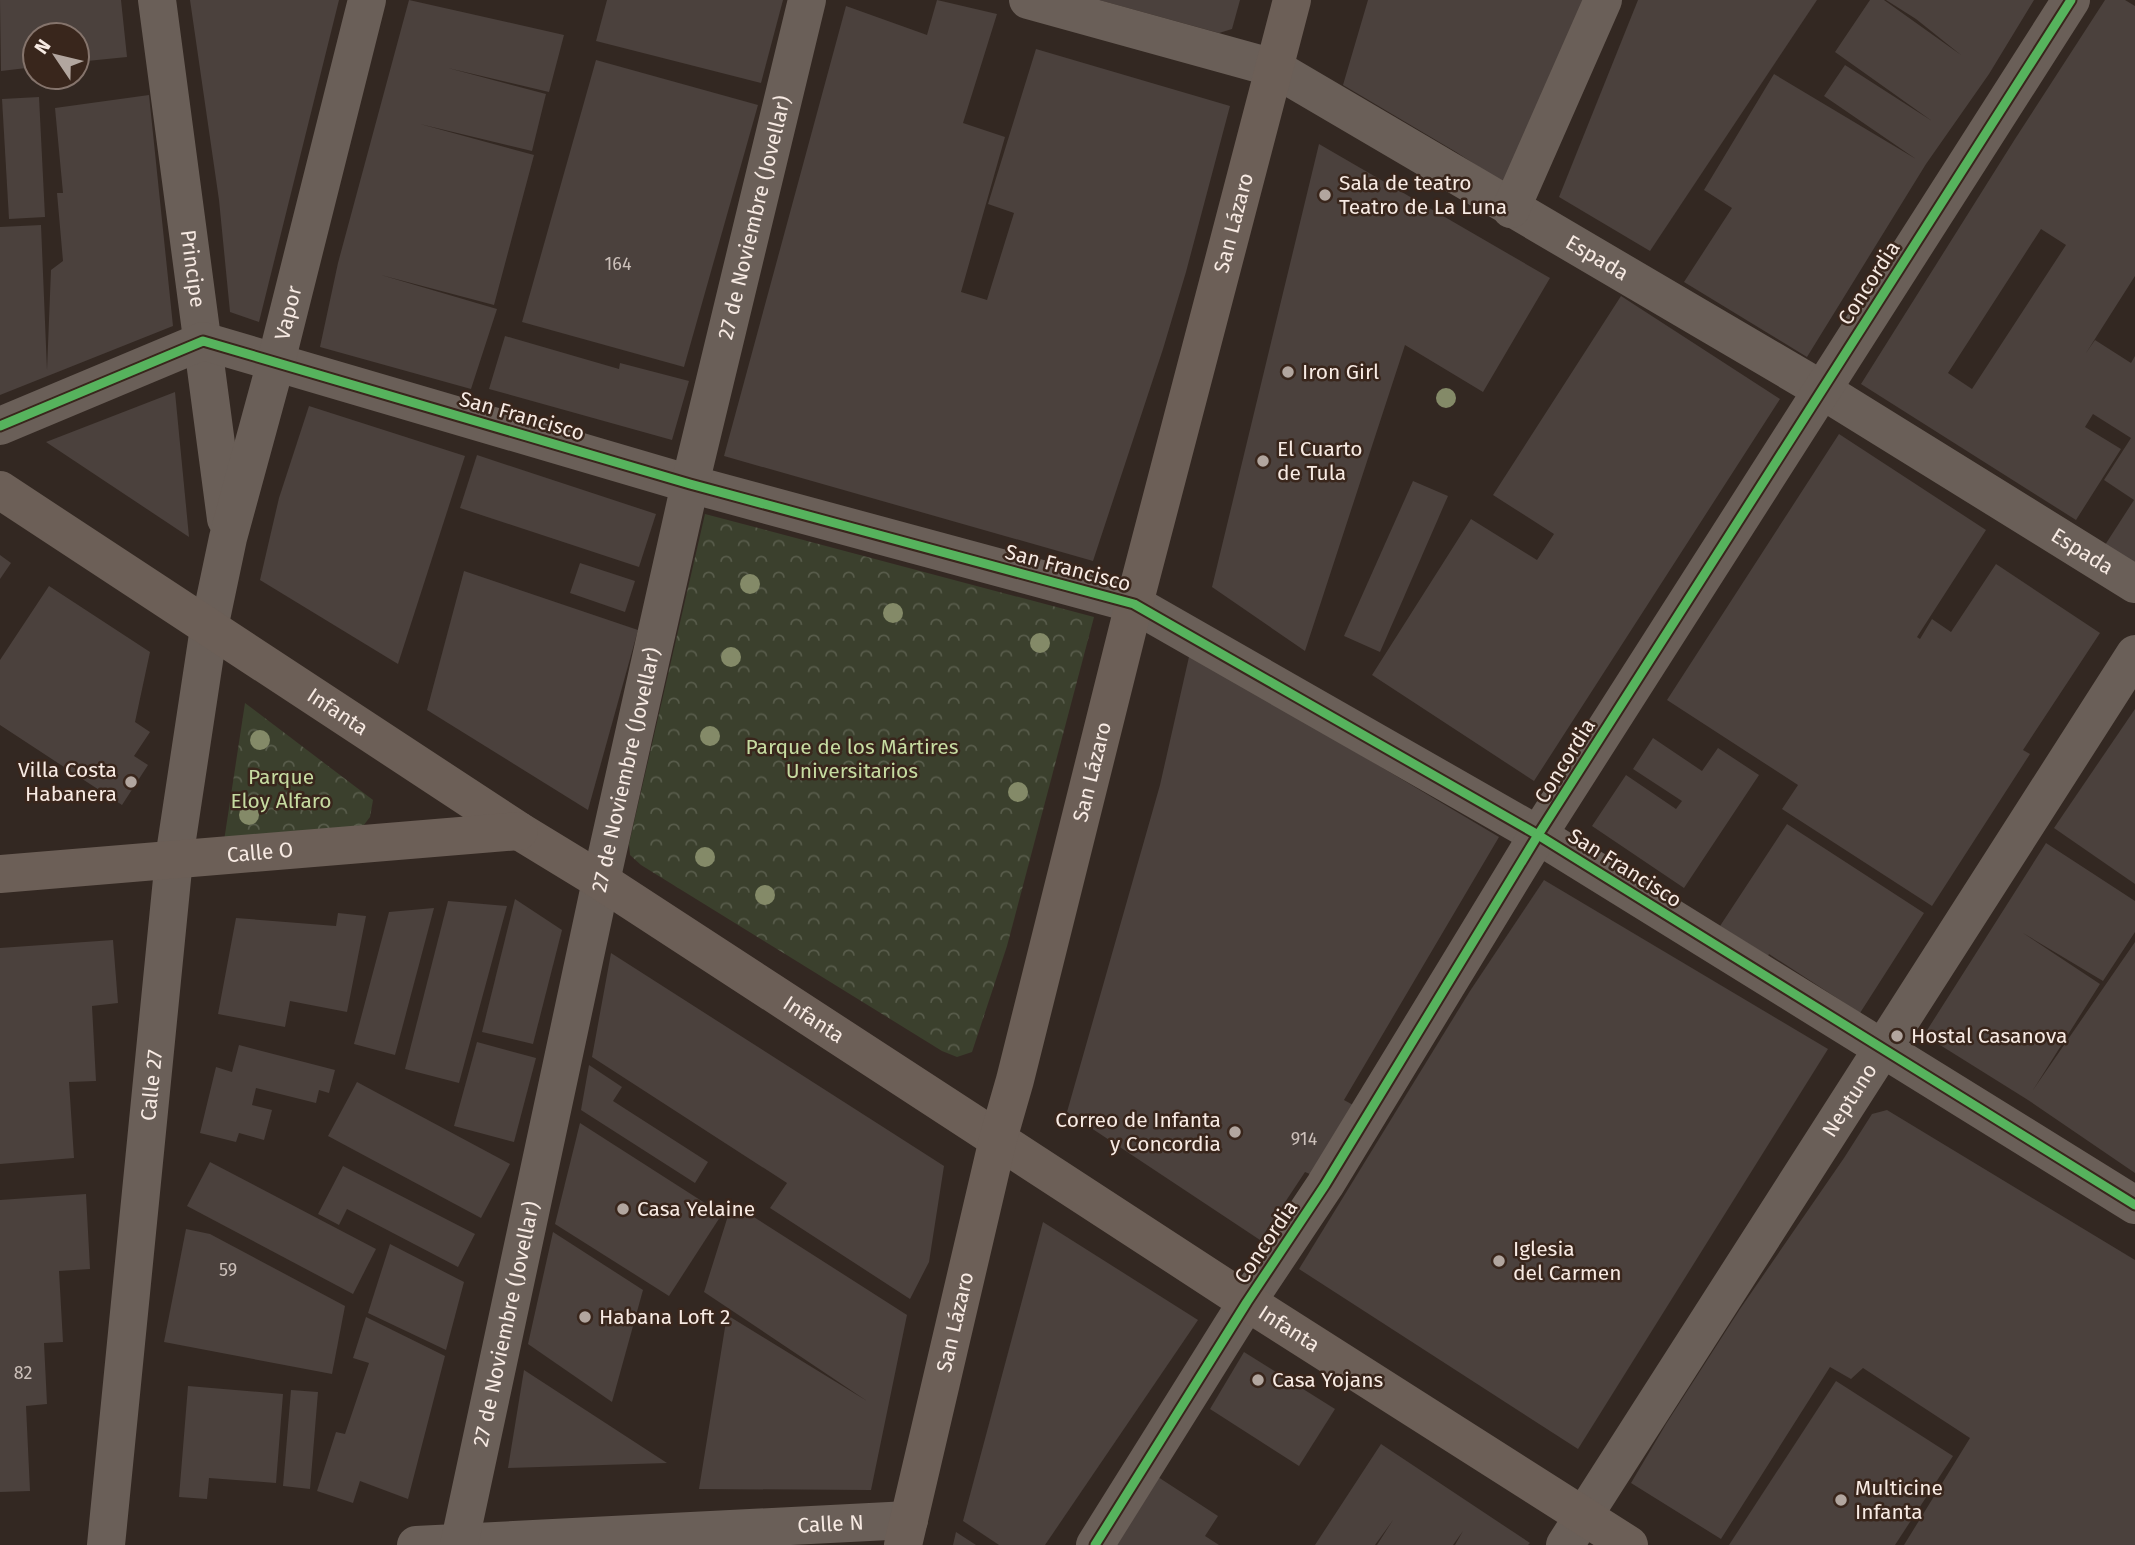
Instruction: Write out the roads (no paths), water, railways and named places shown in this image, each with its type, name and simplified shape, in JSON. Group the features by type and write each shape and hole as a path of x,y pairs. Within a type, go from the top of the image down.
{"main road":[{"name":"San Lázaro","path":"906,1533 999,1139 1134,604 1292,0"},
{"name":"Infanta","path":"0,490 519,831 601,881 1247,1302 1574,1530 1629,1545"},
{"name":"Calle O","path":"0,874 519,831"}],"street":[{"name":"Principe","path":"157,0 228,538"},
{"name":"Vapor","path":"209,628 228,538 276,362 367,0"},
{"name":"27 de Noviembre (Jovellar)","path":"459,1543 601,881 690,484 807,0"},
{"name":"Espada","path":"1028,0 1274,68 1822,390 2135,584"},
{"path":"1511,209 1603,0"},
{"name":"Concordia","path":"1095,1545 1247,1302 1325,1185 1538,835 2071,0"},
{"name":"San Francisco","path":"203,341 690,484 1134,604 1538,835 2135,1205"},
{"path":"0,426 203,341"},
{"name":"Calle 27","path":"106,1545 174,859 209,628"},
{"name":"Neptuno","path":"1574,1530 2135,654"},
{"name":"Calle N","path":"416,1545 906,1533"}],"place":[{"name":"Sala de teatro Teatro de La Luna","path":"1325,195"},
{"name":"Iron Girl","path":"1288,372"},
{"name":"El Cuarto de Tula","path":"1263,461"},
{"name":"Villa Costa Habanera","path":"131,782"},
{"name":"Hostal Casanova","path":"1897,1036"},
{"name":"Correo de Infanta y Concordia","path":"1235,1132"},
{"name":"Casa Yelaine","path":"623,1209"},
{"name":"Iglesia del Carmen","path":"1499,1261"},
{"name":"Habana Loft 2","path":"585,1317"},
{"name":"Casa Yojans","path":"1258,1380"},
{"name":"Multicine Infanta","path":"1841,1500"}],"park label":[{"name":"Parque de los Mártires Universitarios","path":"852,759"},
{"name":"Parque Eloy Alfaro","path":"281,789"}]}
